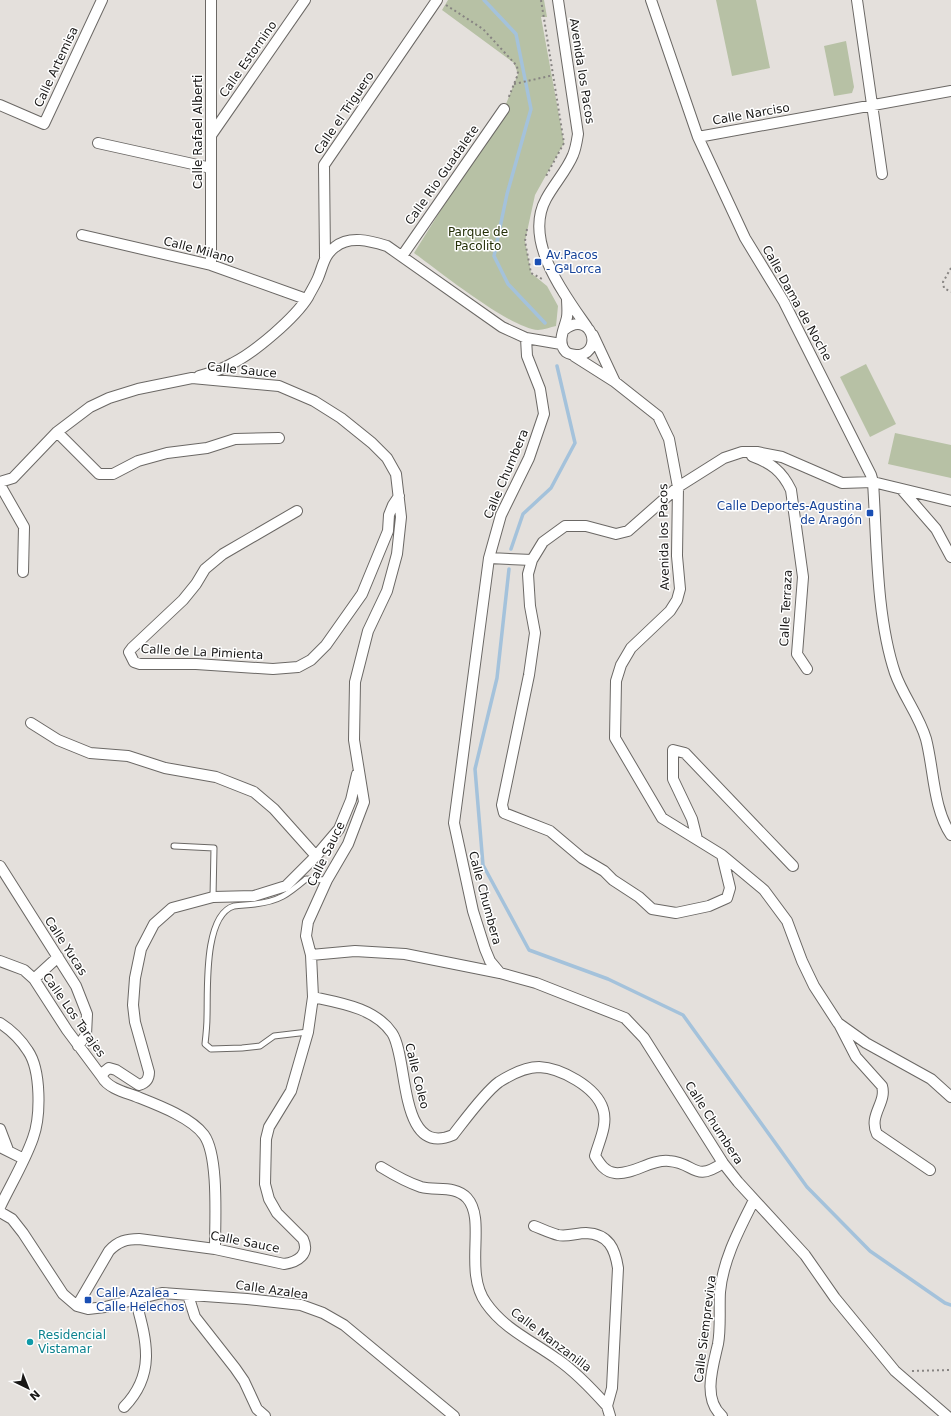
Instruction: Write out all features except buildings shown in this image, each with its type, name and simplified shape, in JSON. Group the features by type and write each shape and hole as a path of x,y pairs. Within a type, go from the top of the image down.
{"street":[{"name":"Calle Artemisa","path":"0,105 44,124 102,0"},
{"name":"Calle Rafael Alberti","path":"211,0 211,265"},
{"name":"Calle Estornino","path":"212,134 305,0"},
{"name":"Avenida los Pacos","path":"558,0 578,134 573,155 545,200 540,224 540,244 548,266 567,298 590,331 615,382"},
{"path":"651,0 698,137"},
{"path":"857,0 882,174"},
{"name":"Calle el Triguero","path":"325,257 324,165 441,2"},
{"name":"Calle Narciso","path":"698,137 951,91"},
{"name":"Calle Rio Guadalete","path":"402,256 504,109"},
{"name":"Calle Dama de Noche","path":"698,137 745,238 784,302 868,466 873,482 882,607 886,639 895,674 916,714 925,737 940,811 951,835"},
{"path":"98,143 211,168"},
{"name":"Calle Milano","path":"82,235 211,265 306,299"},
{"path":"192,378 234,363 251,351 291,317 306,299 318,279 325,257 335,246 348,240 368,240 387,246 502,327 526,338 561,344"},
{"path":"564,330 570,325 579,324 590,331 592,345 585,354 574,356 566,352 561,344 561,337 567,315 567,298"},
{"name":"Calle Chumbera","path":"526,338 527,356 540,389 544,414 529,458 501,515 489,558 454,824 461,861 477,923 490,961 500,974 536,983 624,1018 644,1038 723,1164 754,1200 806,1255 835,1298 895,1371 947,1416"},
{"name":"Avenida los Pacos","path":"574,356 615,382 658,416 668,439 678,487 676,556 680,589 677,600 670,611 631,648 621,665 616,681 615,738 662,818 722,855 764,890 787,922 802,961 814,986 838,1023 866,1043 931,1079 951,1097"},
{"name":"Calle Sauce","path":"0,482 13,478 57,432 90,407 110,398 138,389 192,378 279,386 314,401 341,418 372,443 387,458 396,474 401,517 397,554 387,591 368,631 356,682 354,740 364,802 348,844 327,880 308,922 306,936 311,955 313,997 308,1032 291,1091 269,1127 266,1139 264,1167 265,1184 269,1199 277,1213 303,1239 306,1244 305,1251 300,1258 293,1262 284,1264 215,1249 139,1239 128,1239 115,1244 77,1306"},
{"path":"57,432 99,474 113,474 138,462 167,453 207,448 235,439 279,438"},
{"path":"722,855 730,888 726,898 709,906 676,913 652,908 604,871 582,858 550,831 507,815 502,808 536,633 530,606 528,574 532,560 543,542 565,526 586,526 616,534 628,531 678,487 724,458 742,452 757,452 782,458 842,483 873,482 951,501"},
{"name":"Calle Terraza","path":"742,452 765,461 777,469 785,477 791,490 803,577 797,654 807,669"},
{"path":"0,485 24,527 23,572"},
{"path":"903,490 936,529 951,557"},
{"name":"Calle de La Pimienta","path":"297,510 223,554 205,569 196,584 183,600 132,648 130,652 134,662 140,664 196,664 273,669 298,667 310,660 326,645 362,594 388,531 393,505 399,496"},
{"path":"489,558 532,560"},
{"path":"31,723 58,740 90,752 128,756 165,768 216,777 254,792 274,810 316,856"},
{"path":"696,839 692,820 673,779 672,750 685,753 793,866"},
{"path":"102,1077 104,1072 109,1068 116,1070 139,1085 145,1083 149,1078 149,1072 135,1022 133,1005 135,978 141,950 154,924 172,908 213,897 254,896 286,886 316,856 339,829 351,800 358,766"},
{"name":"Calle Yucas","path":"0,866 76,986 87,1014 86,1035 78,1046"},
{"path":"311,955 355,951 405,954 500,974"},
{"path":"34,979 58,957"},
{"name":"Calle Los Tarajes","path":"0,961 24,970 34,979 78,1046 105,1082 116,1089 173,1113 191,1124 203,1134 211,1151 215,1201 215,1249"},
{"name":"Calle Coleo","path":"313,997 367,1012 382,1022 392,1034 398,1047 408,1101 416,1123 423,1132 432,1139 442,1139 453,1135 499,1083 520,1071 539,1067 555,1070 588,1087 603,1108 604,1127 595,1156 600,1165 607,1171 616,1173 631,1171 658,1161 671,1161 701,1173 711,1172 723,1164"},
{"path":"0,1023 11,1030 29,1052 37,1078 39,1108 34,1137 0,1207"},
{"path":"838,1023 856,1056 882,1086 884,1091 874,1121 874,1127 877,1134 930,1170"},
{"path":"856,1056 866,1043"},
{"path":"0,1129 4,1148 24,1159"},
{"name":"Calle Manzanilla","path":"381,1167 404,1180 423,1187 453,1190 467,1199 473,1208 475,1228 475,1277 477,1288 486,1303 513,1331 571,1369 587,1384 608,1411"},
{"name":"Calle Siempreviva","path":"722,1416 715,1410 711,1393 712,1366 718,1342 720,1289 738,1230 754,1200"},
{"path":"0,1212 12,1220 24,1233 63,1294 77,1306"},
{"path":"534,1226 559,1235 586,1233 598,1236 608,1242 616,1252 618,1268 612,1388 608,1411"},
{"name":"Calle Azalea","path":"77,1306 88,1309 162,1293 248,1299 301,1305 323,1313 344,1325 454,1416"},
{"path":"188,1295 195,1317 236,1368 257,1409 265,1416"},
{"path":"124,1407 136,1395 143,1378 146,1352 145,1336 135,1298"}],"lane":[{"path":"174,846 214,848 213,897"},
{"path":"308,1032 274,1036 260,1046 211,1049 205,1044 208,958 212,939 223,913 233,906 268,902 288,895 306,879 327,880"}],"path":[{"path":"541,0 564,143 542,182"},
{"path":"441,2 483,29 517,66 518,74 504,109"},
{"path":"514,84 554,75"},
{"path":"528,226 525,241 531,273 541,279 548,280"},
{"path":"951,268 943,282 944,288 951,292"},
{"path":"895,1371 934,1372 951,1370"}],"green space":[{"name":"Parque de Pacolito","path":"448,0 544,0 547,17 541,17 564,143 535,195 525,241 531,273 547,286 558,306 556,326 538,330 526,327 511,320 475,298 414,253 504,109 518,74 514,63 442,10"},
{"path":"716,0 756,0 770,68 732,76"},
{"path":"846,41 854,87 852,93 834,96 824,46"},
{"path":"866,364 896,424 870,437 840,377"},
{"path":"895,433 951,445 951,478 888,464"}],"waterway":[{"path":"484,0 516,34 531,109 507,194 494,256 508,284 545,323"},
{"path":"511,549 523,514 551,488 575,443 557,366"},
{"path":"509,569 497,678 475,769 483,865 529,950 608,979 683,1015 807,1187 870,1251 945,1303 951,1305"}],"place":[{"name":"Av.Pacos - GªLorca","path":"538,262"},
{"name":"Calle Deportes-Agustina de Aragón","path":"870,513"},
{"name":"Calle Azalea - Calle Helechos","path":"88,1300"},
{"name":"Residencial Vistamar","path":"30,1342"}]}
